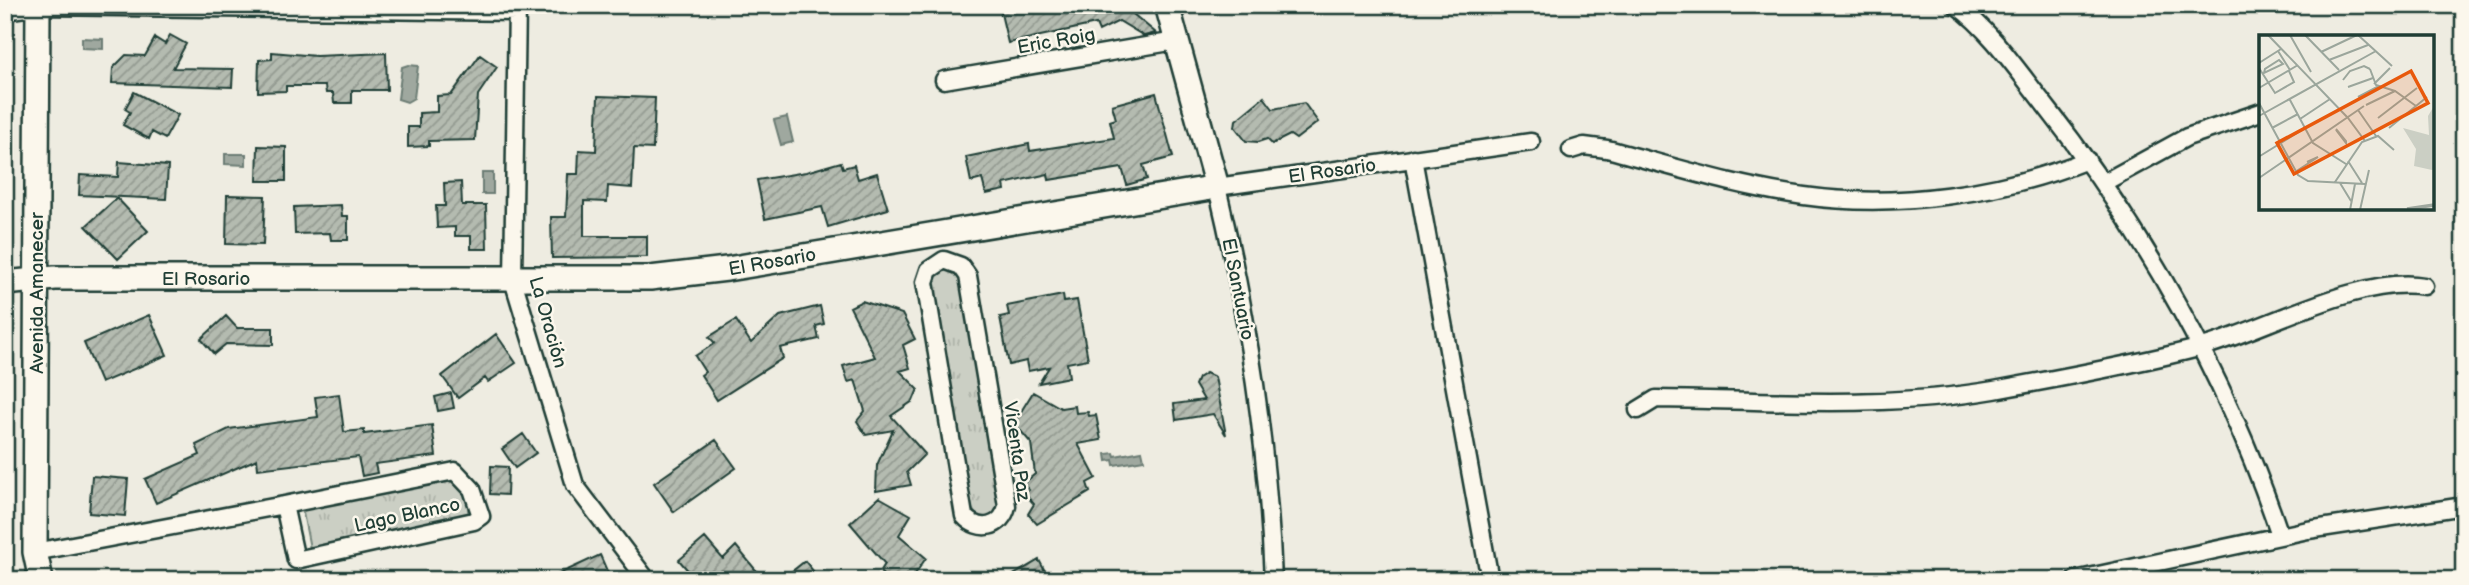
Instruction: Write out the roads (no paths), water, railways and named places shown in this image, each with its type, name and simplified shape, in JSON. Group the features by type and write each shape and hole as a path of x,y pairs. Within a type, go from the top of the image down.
{"street":[{"path":"5,10 38,5 517,8"},
{"name":"Avenida Amanecer","path":"38,5 35,552 41,580"},
{"name":"El Santuario","path":"1167,5 1217,187 1246,316 1259,399 1273,580"},
{"path":"1957,6 2030,85 2087,160 2141,243 2200,347 2244,441 2280,535"},
{"name":"La Oración","path":"517,8 513,280 576,485 647,580"},
{"name":"Eric Roig","path":"944,80 1176,41"},
{"path":"2103,183 2187,137 2259,113"},
{"name":"El Rosario","path":"5,283 35,278 605,280 689,274 1217,187 1531,142"},
{"path":"1570,150 1584,146 1607,149 1761,189 1861,202 1917,198 1976,189 2045,175 2087,160"},
{"path":"1413,158 1490,580"},
{"path":"939,233 944,260"},
{"name":"Vicenta Paz","path":"944,260 956,262 968,276 1007,506 1002,519 989,527 975,525 964,516 925,282 933,265 944,260"},
{"path":"1638,410 1656,399 1822,404 1930,399 1994,390 2200,347 2324,302 2395,286 2424,286"},
{"name":"Lago Blanco","path":"35,552 455,471 471,489 481,516 474,521 296,559 284,505"},
{"path":"2075,580 2280,535 2464,506"}]}
